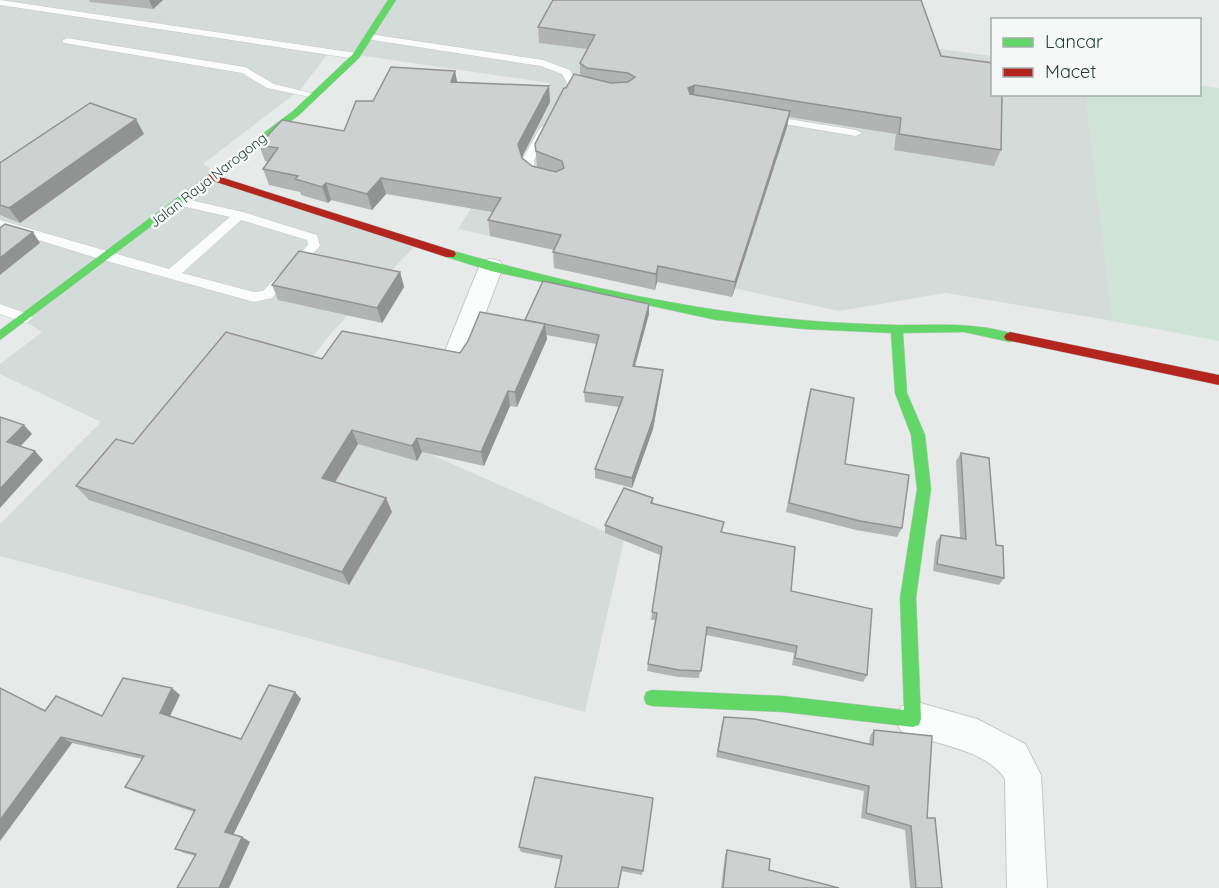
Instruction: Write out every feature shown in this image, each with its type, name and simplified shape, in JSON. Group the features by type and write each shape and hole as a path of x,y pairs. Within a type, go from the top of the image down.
{"street":[{"name":"Jalan Raya Narogong","path":"0,336 181,202 296,113 356,56 392,0"},
{"path":"211,177 490,267 716,316 804,325 897,329 964,328 1219,380"},
{"path":"456,356 490,267"},
{"path":"897,329 901,393 918,435 924,489 910,566 908,598 913,719"},
{"path":"652,698 735,699 843,709 913,719 978,736 1012,757 1023,775 1027,888"}],"lane":[{"path":"0,2 356,56"},
{"path":"369,37 543,63 567,72 567,85 598,90"},
{"path":"67,42 245,70 271,86 314,95"},
{"path":"763,118 856,133"},
{"path":"548,179 539,177 530,171 528,160 549,120"},
{"path":"0,224 171,275 262,297 267,295 315,246 313,238 239,215 181,202"},
{"path":"171,275 239,215"},
{"path":"0,309 26,318"}],"shaded area":[{"path":"0,0 573,0 991,56 991,96 1086,96 1113,321 946,293 839,311 458,229 550,83 330,51 301,89 203,164 233,181 415,246 334,330 269,411 421,450 624,540 585,712 0,556 0,524 101,422 0,374 0,364 42,332 0,306"}],"green space":[{"path":"1201,85 1219,88 1219,341 1113,321 1086,96 1201,96"}],"building":[{"path":"553,0 921,0 941,56 991,63 991,96 1002,96 1001,150 899,134 901,118 695,85 688,88 690,94 790,111 735,282 658,266 656,274 553,252 561,235 488,220 501,198 381,178 367,194 326,183 322,187 295,179 298,176 263,169 278,148 259,145 282,120 344,131 356,101 373,101 391,67 455,71 451,82 549,86 518,144 522,158 532,166 556,172 564,168 562,161 536,151 535,144 564,88 574,74 611,83 628,82 635,77 628,73 587,68 580,63 595,35 538,27"},
{"path":"90,103 136,119 9,208 0,205 0,163"},
{"path":"5,224 33,232 0,258 0,228"},
{"path":"299,251 400,272 377,308 272,285"},
{"path":"543,281 649,304 633,366 663,370 653,419 632,478 595,469 623,397 584,392 599,335 525,320"},
{"path":"480,312 545,324 515,392 508,391 481,452 417,438 412,446 352,430 322,478 386,498 342,572 76,486 116,439 133,444 226,332 322,359 342,331 460,353 468,341"},
{"path":"811,389 854,398 845,464 909,475 902,528 860,521 789,503"},
{"path":"0,417 24,425 7,442 35,451 0,489"},
{"path":"961,453 989,458 996,545 1003,546 1004,578 937,564 941,535 966,539"},
{"path":"624,488 653,498 651,503 724,522 721,532 795,547 791,591 872,609 867,675 795,658 797,646 707,627 701,671 679,670 648,664 657,613 652,612 662,547 605,525"},
{"path":"123,678 172,688 160,713 241,739 269,685 295,692 225,832 242,837 219,888 177,888 196,854 175,849 195,810 125,787 144,756 61,737 0,820 0,688 45,711 56,696 102,716"},
{"path":"724,717 755,719 873,745 874,730 932,736 927,818 935,818 942,888 916,888 911,826 866,813 869,786 718,751"},
{"path":"535,777 653,798 643,871 622,867 618,888 555,888 562,856 519,847"},
{"path":"727,850 770,859 769,870 839,888 723,888"}],"traffic: fast":[{"path":"0,336 296,113 356,56 392,0"},
{"path":"450,254 491,267 716,316 804,325 897,329 964,328 1010,337"},
{"path":"652,698 783,704 913,719 908,598 924,489 918,435 901,393 897,329"}],"traffic: jam":[{"path":"211,177 450,254"},
{"path":"1010,337 1219,380"}]}
